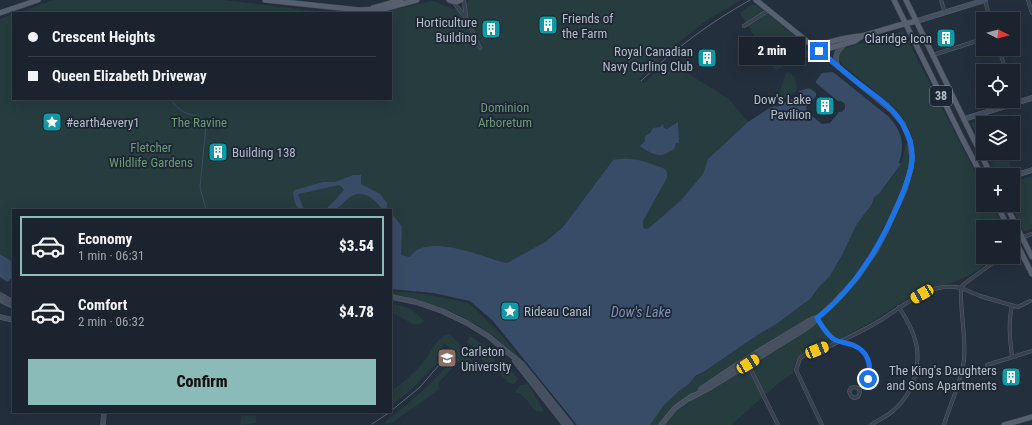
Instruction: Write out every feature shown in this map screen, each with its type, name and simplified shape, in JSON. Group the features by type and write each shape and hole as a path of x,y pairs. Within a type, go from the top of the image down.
{"main road":[{"path":"0,13 38,0"},
{"path":"265,0 350,10 383,9 417,0"},
{"path":"365,10 401,0"},
{"path":"450,1 462,0"},
{"name":"38","path":"894,0 978,168"},
{"name":"38","path":"906,0 988,168"},
{"path":"819,51 826,43 854,36 862,36 985,0"},
{"path":"661,425 676,408 690,398 711,387 747,361 807,322 817,318 832,305 856,279 876,250 905,188 911,168 912,150 908,136 898,117 770,10 757,1"},
{"path":"819,51 855,41 862,36"},
{"path":"838,66 836,54 845,44"},
{"path":"1020,102 1032,98"},
{"path":"964,120 1001,108"},
{"path":"1020,174 1032,170"},
{"path":"1010,212 1032,257"},
{"path":"1020,250 1032,274"},
{"path":"0,295 12,301"},
{"path":"392,297 429,306 461,319 488,336 522,364 571,425"},
{"path":"0,300 12,306"},
{"path":"0,317 12,320"},
{"path":"513,357 565,425"},
{"path":"103,425 104,413"},
{"path":"1004,425 1032,417"}],"street":[{"path":"462,0 466,18 480,48"},
{"path":"941,0 945,12"},
{"path":"985,0 988,12"},
{"path":"1028,0 1032,13"},
{"path":"450,1 466,18"},
{"path":"744,26 770,10"},
{"path":"932,55 976,41"},
{"path":"1023,237 1032,234"},
{"path":"945,425 945,420 959,381 964,361 965,337 960,298 961,288 964,284 991,264"},
{"path":"822,425 796,370 800,358 840,341 881,320 922,294 933,290 951,286 961,288 972,294 1018,307 1030,301"},
{"path":"1012,306 1010,314 1012,356"},
{"path":"871,425 892,412 906,397 913,383 918,363 916,343 900,307"},
{"path":"817,318 835,340 861,349 869,362 870,368 868,379 863,386 859,388"},
{"path":"987,365 1032,351"},
{"path":"747,361 778,425"}],"green space":[{"path":"54,0 223,0 324,12 20,12"},
{"name":"Dominion Arboretum","path":"469,0 741,0 704,22 677,44 639,79 644,83 669,62 729,99 748,122 708,159 703,174 681,200 649,228 645,229 643,226 643,221 667,178 613,160 563,227 545,242 507,263 445,246 410,257 392,255 392,209 12,209 12,261 0,254 0,19 12,14 12,100 392,100 392,12 384,12 433,1 453,9 466,5"},
{"path":"751,5 756,5 806,45 805,47 811,53 811,57 797,57 792,60 789,58 781,68 775,70 740,13"},
{"path":"903,31 976,174 976,212 996,212 1000,220 976,220 976,264 985,264 967,276 952,283 921,291 855,331 827,345 811,349 804,353 797,360 793,373 780,382 731,425 650,425 660,410 682,387 756,336 778,323 810,299 830,276 857,224 872,204 874,197 879,194 896,172 902,160 905,146 913,138 905,122 895,108 839,60 838,55 842,49"},
{"path":"788,71 795,77 797,91 783,100 779,94"},
{"path":"976,121 976,133 971,123"},
{"path":"990,160 1009,160 1011,168 994,168"},
{"path":"1032,176 1032,229 1026,231 1023,230 1020,220 1018,220 1014,212 1020,212 1020,180"},
{"path":"392,291 425,294 469,303 498,331 574,425 517,357 490,334 475,324 443,308 392,295"},
{"path":"392,304 409,309 416,313 424,321 420,324 413,324 392,313"},
{"path":"449,334 457,341 470,356 472,363 465,365 458,362 438,383 440,389 393,422 385,424 386,421 441,373 455,353 444,343 437,356 436,364 413,388 392,405 392,390 404,382 422,364 440,339"},
{"path":"470,336 485,346 495,361 490,365 487,364 477,355 473,346 467,342"},
{"path":"504,367 510,369 518,379 514,384 509,383 500,374 502,368"},
{"path":"528,384 544,411 535,411 525,397 516,393 516,390 521,385"},
{"path":"241,415 256,416 256,423 240,425"}],"water":[{"name":"Dow's Lake","path":"833,72 889,117 897,128 901,138 902,150 899,163 901,164 879,194 874,197 872,204 857,224 830,276 810,299 778,323 695,376 689,384 664,405 650,425 577,425 493,321 470,301 433,293 392,289 392,215 402,227 401,255 410,257 419,249 429,246 439,246 463,250 507,263 545,242 563,227 613,160 633,159 652,164 665,169 667,172 667,178 643,221 643,227 645,229 649,228 681,200 703,174 708,159 748,122 774,106 777,107 790,99 795,99 800,93 799,91 811,89 816,93 816,96 806,107 807,112 822,124 830,123 839,112 842,112 845,108 845,104 838,101 816,83 822,73"},
{"path":"678,122 679,143 676,143 674,149 662,155 656,155 640,146 645,141 645,136 650,133 653,128 660,127 663,124 664,128 667,129"},
{"path":"353,175 361,175 361,184 380,194 387,203 387,209 382,209 372,198 359,194 349,198 336,209 326,209 344,190 339,185 298,194 304,209 298,209 295,203 293,192 295,190 323,182 335,182"},
{"path":"0,254 12,261 12,278 7,282 0,277"}],"waterway":[{"path":"171,100 175,105 188,114 201,118 206,125 200,187 206,209"}],"tram line":[{"path":"641,81 666,58 693,37 721,17 750,0"},
{"path":"392,410 420,387 452,350"},
{"path":"372,424 388,413"}],"place":[{"name":"Friends of the Farm","path":"548,25"},
{"name":"Horticulture Building","path":"491,29"},
{"name":"Claridge Icon","path":"946,38"},
{"name":"Royal Canadian Navy Curling Club","path":"707,58"},
{"name":"Dow's Lake Pavilion","path":"825,106"},
{"name":"#earth4every1","path":"52,122"},
{"name":"Building 138","path":"218,152"},
{"name":"Rideau Canal","path":"510,311"},
{"name":"Carleton University","path":"447,358"},
{"name":"The King's Daughters and Sons Apartments","path":"1011,377"}],"route":[{"path":"819,51 892,110 903,124 912,150 909,177 876,250 856,279 832,305 817,318 835,340 861,349 869,362 870,368 868,379"}],"park label":[{"name":"The Ravine","path":"199,122"},
{"name":"Fletcher Wildlife Gardens","path":"151,154"}]}
